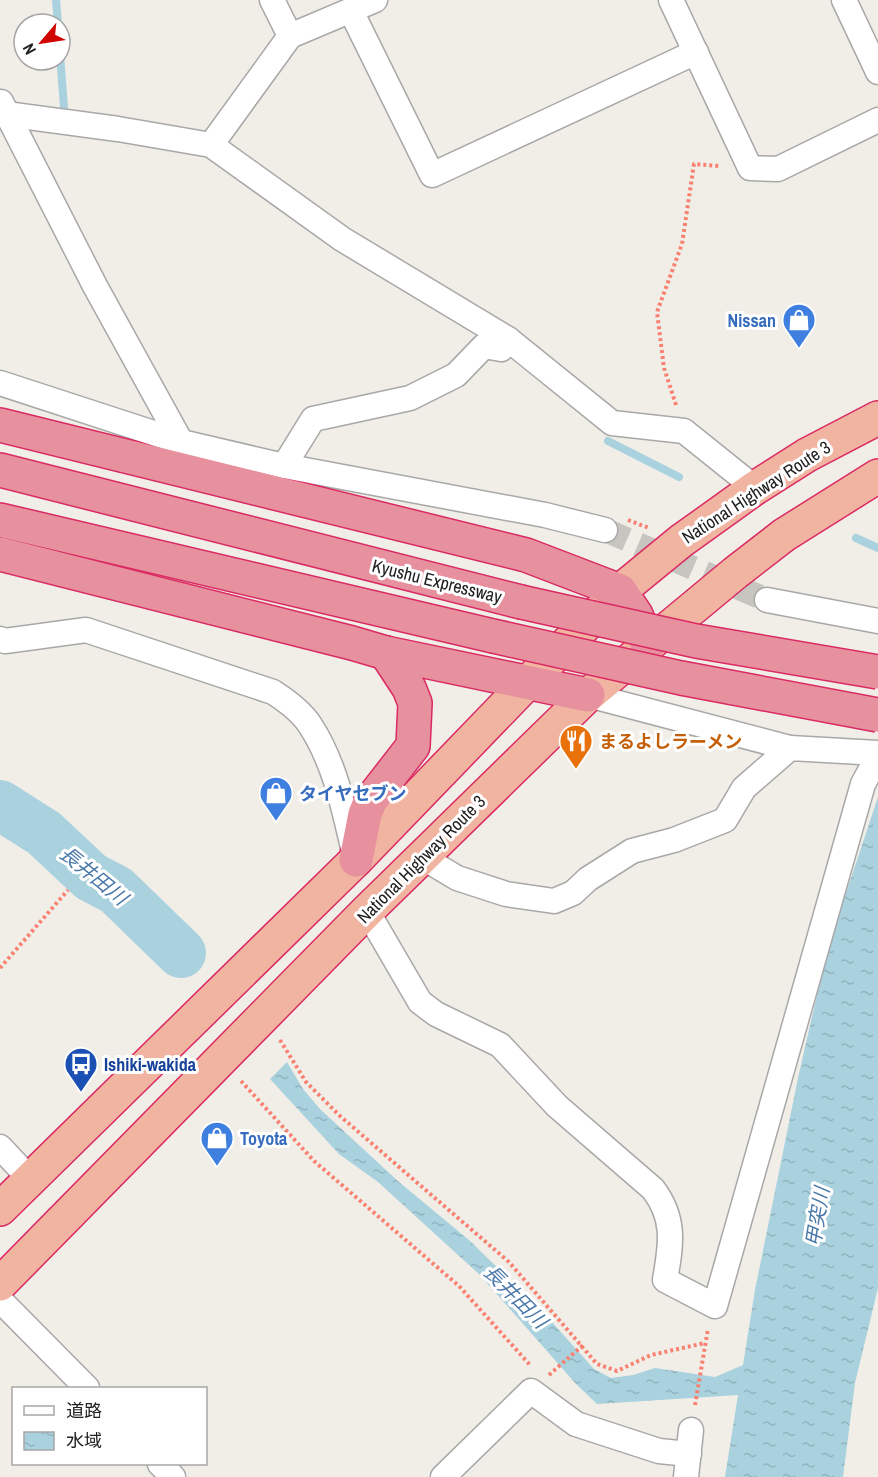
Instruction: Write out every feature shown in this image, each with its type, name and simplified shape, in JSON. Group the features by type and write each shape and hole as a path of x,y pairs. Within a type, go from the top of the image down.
{"highway":[{"name":"National Highway Route 3","path":"0,1209 356,860 527,683 620,591 681,541 755,488 807,454 878,418"},
{"path":"0,425 526,555 620,591 636,615 648,645"},
{"name":"Kyushu Expressway","path":"0,470 521,602 696,641 878,672"},
{"name":"National Highway Route 3","path":"0,1284 367,911 588,695 784,535 878,476"},
{"path":"0,520 681,678 878,715"},
{"path":"0,555 386,653 588,695"},
{"path":"356,860 365,814 371,800 413,746 415,703 409,688 386,653"}],"street":[{"path":"272,0 290,36"},
{"path":"211,145 290,36 375,0"},
{"path":"671,0 750,168 778,169 878,120"},
{"path":"844,0 878,72"},
{"path":"351,11 432,175 696,52"},
{"path":"3,107 211,145 342,239 508,339 612,423 684,431 755,488"},
{"path":"3,107 95,286 181,442"},
{"path":"285,466 313,419 410,398 456,375 484,346 501,350 508,339"},
{"path":"0,383 181,442 285,466 545,515 605,530"},
{"path":"768,600 878,621"},
{"path":"0,639 5,641 86,630 273,692 292,705 310,725 328,759 356,860"},
{"path":"367,911 420,1002 436,1014 500,1045 557,1106 653,1189 664,1203 672,1240 665,1280 715,1306 863,784 878,754 790,748 588,695"},
{"path":"422,857 457,878 506,894 554,901 573,893 588,879 632,851 674,840 725,820 744,788 790,748"},
{"path":"0,1147 30,1179"},
{"path":"0,1300 85,1387"},
{"path":"443,1477 531,1391 576,1424 659,1451 687,1465 691,1430"},
{"path":"160,1465 173,1477"}],"path":[{"path":"684,431 663,368 657,312 682,244 694,164 750,168"},
{"path":"605,530 611,513 681,541"},
{"path":"0,968 68,890"},
{"path":"267,1012 285,1051 306,1082 340,1116 509,1262 583,1345 597,1364 617,1371 651,1355 705,1343"},
{"path":"220,1059 314,1161 459,1286 536,1372"},
{"path":"543,1380 583,1345"},
{"path":"691,1430 702,1359"}],"water":[{"name":"甲突川","path":"878,797 878,1288 855,1383 843,1477 725,1477 738,1395 597,1404 576,1384 480,1275 378,1182 339,1154 270,1079 287,1062 303,1089 320,1109 399,1182 469,1240 542,1311 594,1369 611,1378 633,1375 655,1368 715,1377 743,1365 755,1290 798,1078 828,947"}],"waterway":[{"path":"56,0 57,12"},
{"path":"61,72 64,107"},
{"path":"608,441 679,477"},
{"path":"856,538 878,548"},
{"name":"長井田川","path":"0,805 44,833 91,877 116,890 181,953"}],"tunnel":[{"path":"605,530 767,600"}],"place":[{"name":"Nissan","path":"799,349"},
{"name":"まるよしラーメン","path":"576,770"},
{"name":"タイヤセブン","path":"276,822"},
{"name":"Ishiki-wakida","path":"81,1093"},
{"name":"Toyota","path":"217,1167"}]}
